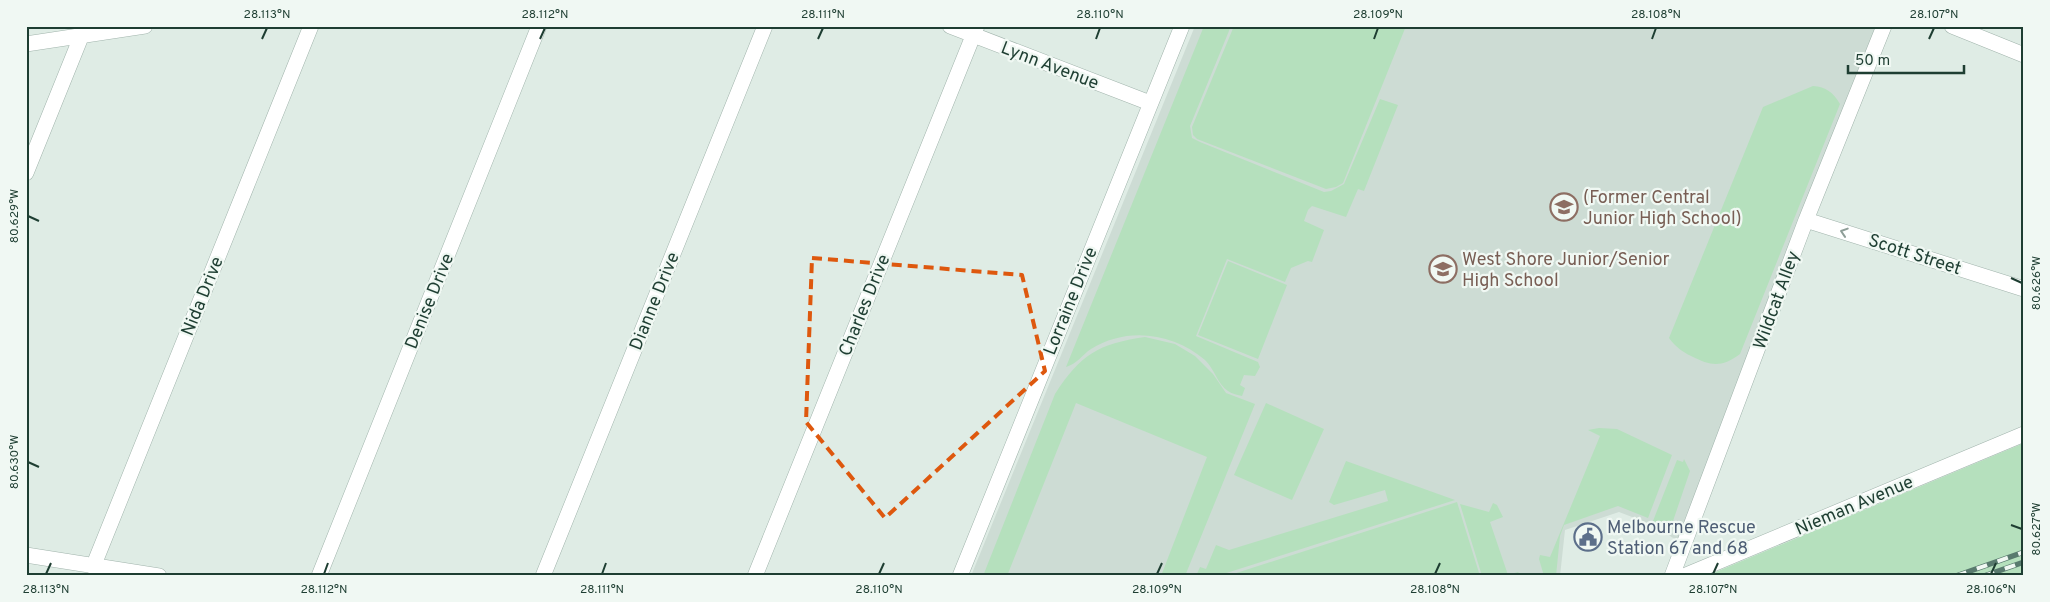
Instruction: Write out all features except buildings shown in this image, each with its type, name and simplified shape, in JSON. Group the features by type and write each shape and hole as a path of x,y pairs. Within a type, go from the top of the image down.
{"street":[{"path":"26,44 145,26"},
{"name":"Nida Drive","path":"93,567 311,26"},
{"name":"Denise Drive","path":"319,576 539,26"},
{"name":"Dianne Drive","path":"543,576 765,26"},
{"name":"Lynn Avenue","path":"950,26 975,31 1150,103"},
{"name":"Lorraine Drive","path":"960,576 1182,26"},
{"name":"Wildcat Alley","path":"1672,576 1806,220 1884,26"},
{"path":"1952,26 2024,55"},
{"name":"Charles Drive","path":"755,576 975,31"},
{"path":"26,173 81,37"},
{"name":"Scott Street","path":"1806,220 2024,289"},
{"name":"Nieman Avenue","path":"1684,576 2024,434"},
{"path":"26,555 159,576"}],"highlighted area":[{"path":"812,258 1022,275 1045,371 885,518 806,422"}],"shaded area":[{"name":"West Shore Junior/Senior High School","path":"1195,26 1885,26 1684,545 1653,525 1619,512 1565,530 1560,576 971,576"}],"green space":[{"path":"1204,26 1231,26 1190,126 1192,138 1200,142 1324,192 1331,191 1344,184 1380,99 1398,105 1364,191 1358,189 1346,217 1312,206 1308,210 1304,221 1324,230 1312,262 1308,261 1291,268 1285,282 1227,259 1196,336 1258,362 1260,367 1255,376 1244,375 1240,385 1245,388 1242,396 1231,393 1225,388 1208,363 1193,351 1165,339 1150,336 1120,337 1105,342 1091,349 1076,362 1066,367"},
{"path":"1234,26 1406,26 1343,183 1326,189 1197,139 1193,135 1192,127"},
{"path":"1813,86 1829,91 1840,104 1740,354 1727,362 1716,364 1698,359 1681,350 1669,338 1763,107"},
{"path":"1228,261 1287,285 1258,359 1198,335"},
{"path":"1145,337 1175,344 1195,356 1213,374 1226,393 1255,404 1185,576 1161,576 1207,457 1076,403 1007,576 983,576 1055,394 1064,380 1073,369 1092,353 1115,343"},
{"path":"1266,403 1324,429 1292,500 1234,475"},
{"path":"1599,428 1617,429 1672,455 1648,518 1618,506 1564,525 1560,536 1556,576 1544,576 1539,559 1540,555 1550,557 1600,436 1588,430"},
{"path":"2024,443 2024,576 1706,576"},
{"path":"1684,459 1690,471 1673,521 1662,525 1653,521 1677,460 1683,462"},
{"path":"1346,461 1455,500 1217,576 1196,576 1200,567 1206,569 1216,545 1229,550 1388,501 1385,490 1334,505 1329,502"},
{"path":"1457,502 1480,576 1227,576"},
{"path":"1493,503 1497,505 1503,517 1490,522 1508,575 1518,572 1522,576 1482,576 1460,504 1489,512"}],"railway":[{"path":"1956,576 2024,552"},
{"path":"1984,576 2024,562"}],"place":[{"name":"(Former Central Junior High School)","path":"1564,207"},
{"name":"West Shore Junior/Senior High School","path":"1443,269"},
{"name":"Melbourne Rescue Station 67 and 68","path":"1588,537"}]}
